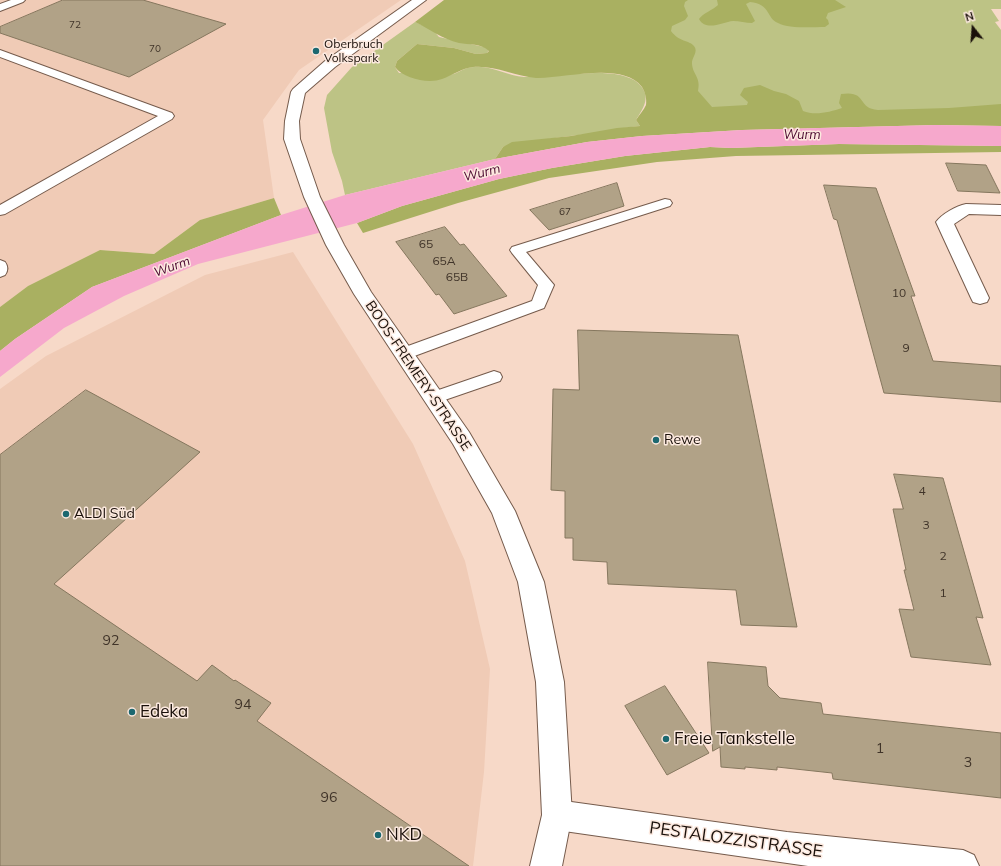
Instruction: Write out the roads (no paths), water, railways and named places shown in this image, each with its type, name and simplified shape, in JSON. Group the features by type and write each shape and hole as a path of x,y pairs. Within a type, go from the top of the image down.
{"street":[{"name":"BOOS-FREMERY-STRASSE","path":"420,0 330,64 298,92 292,122 292,139 312,197 330,237 363,294 461,438 503,511 531,582 550,682 557,815 546,866"},
{"path":"980,298 945,222 966,209 1001,210"},
{"name":"PESTALOZZISTRASSE","path":"557,815 788,857 963,866"}],"lane":[{"path":"0,8 20,0"},
{"path":"0,53 168,116 0,211"},
{"path":"403,354 539,304 546,285 517,250 665,203"},
{"path":"0,266 0,272"},
{"path":"433,398 494,377"}],"water":[{"name":"Wurm","path":"936,125 1001,126 1001,146 839,144 731,148 710,147 625,156 552,168 499,179 402,206 357,223 198,264 124,296 64,328 0,377 0,351 15,339 92,287 281,215 345,195 495,159 587,142 642,136 742,130"}],"place":[{"name":"Oberbruch Volkspark","path":"316,51"},
{"name":"Rewe","path":"656,440"},
{"name":"ALDI Süd","path":"66,514"},
{"name":"Edeka","path":"132,712"},
{"name":"Freie Tankstelle","path":"666,739"},
{"name":"NKD","path":"378,835"}]}
